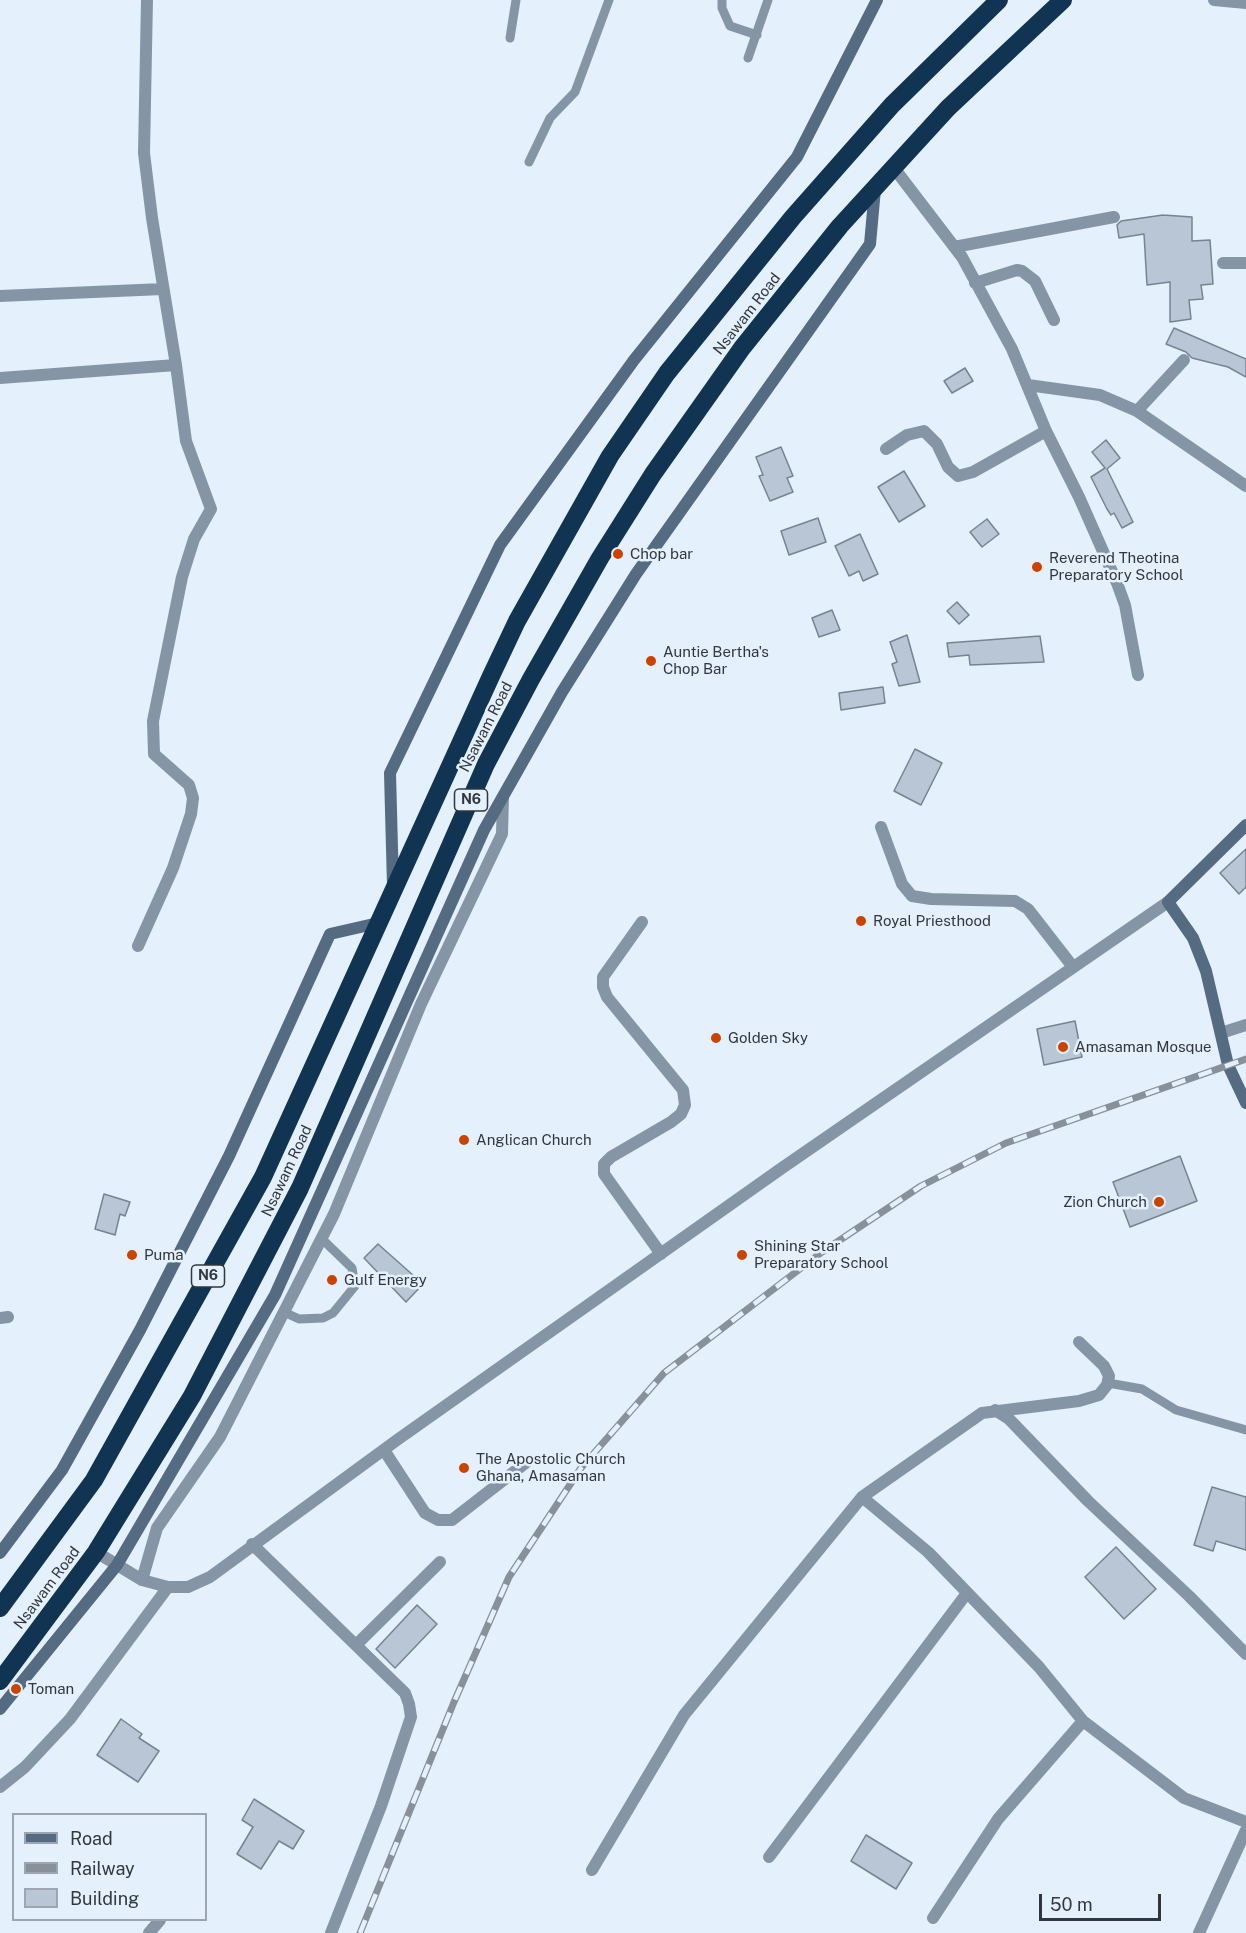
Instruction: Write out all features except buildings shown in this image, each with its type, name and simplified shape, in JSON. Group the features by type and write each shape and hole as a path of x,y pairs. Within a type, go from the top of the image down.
{"highway":[{"name":"Nsawam Road","path":"0,1608 94,1480 258,1186 393,886 517,621 610,456 667,373 793,217 892,105 999,0"},
{"name":"Nsawam Road","path":"0,1681 96,1552 192,1395 300,1188 486,764 542,659 600,558 653,474 742,348 840,226 948,108 1063,0"}],"main road":[{"path":"393,886 390,773 500,545 634,360 796,157 877,0"},
{"path":"0,1709 117,1565 275,1295 484,830 562,692 636,574 870,244 875,188"},
{"path":"1246,825 1168,902 1193,938 1206,971 1228,1065 1246,1103"},
{"path":"0,1553 62,1470 140,1330 229,1156 330,934 378,923"}],"street":[{"path":"138,946 173,868 193,798 189,785 154,754 153,721 182,577 194,539 211,509 186,441 144,153 147,0"},
{"path":"1214,0 1246,3"},
{"path":"894,168 954,247 1012,349 1046,431 1117,583 1125,605 1138,675"},
{"path":"954,247 1114,217"},
{"path":"1223,263 1246,263"},
{"path":"975,283 1017,270 1022,272 1035,281 1054,320"},
{"path":"0,296 163,289"},
{"path":"1137,411 1184,360"},
{"path":"0,378 176,364"},
{"path":"1028,385 1100,395 1137,411 1246,486"},
{"path":"886,448 907,435 924,431 937,444 948,467 958,476 973,472 1046,431"},
{"path":"142,1580 157,1528 220,1437 321,1238 421,1005 502,834 503,796"},
{"path":"881,828 902,884 912,896 931,899 1015,901 1028,909 1073,967"},
{"path":"96,1552 142,1580 168,1587 188,1587 210,1577 252,1544 661,1254 1168,902"},
{"path":"642,922 603,977 603,987 607,996 683,1090 685,1104 681,1114 671,1122 611,1157 604,1164 604,1174 661,1254"},
{"path":"1221,1033 1246,1025"},
{"path":"592,1870 684,1715 861,1497 982,1413 1091,1399 1099,1395 1108,1383 1109,1376 1104,1366 1078,1342"},
{"path":"995,1410 1009,1419 1088,1501 1189,1596 1246,1654"},
{"path":"384,1450 424,1513 438,1520 452,1520 528,1461"},
{"path":"861,1497 928,1552 1039,1667 1083,1721 1184,1798 1246,1822"},
{"path":"252,1544 405,1693 411,1717 381,1806 330,1933"},
{"path":"356,1645 440,1562"},
{"path":"0,1787 25,1767 70,1719 168,1587"},
{"path":"770,1857 967,1593"},
{"path":"933,1918 998,1819 1083,1721"},
{"path":"1199,1933 1246,1830"},
{"path":"149,1933 159,1921"}],"lane":[{"path":"510,38 516,0"},
{"path":"529,162 550,118 574,92 609,0"},
{"path":"722,0 722,8 730,26 757,35"},
{"path":"748,58 768,0"},
{"path":"284,1311 299,1319 322,1318 333,1313 355,1286 352,1268 321,1238"},
{"path":"1108,1383 1142,1389 1176,1410 1246,1430"}],"railway":[{"path":"360,1933 454,1702 509,1577 581,1468 664,1373 822,1252 921,1186 1006,1143 1246,1059"}],"place":[{"name":"Chop bar","path":"618,554"},
{"name":"Reverend Theotina Preparatory School","path":"1037,567"},
{"name":"Auntie Bertha's Chop Bar","path":"651,661"},
{"name":"Royal Priesthood","path":"861,921"},
{"name":"Golden Sky","path":"716,1038"},
{"name":"Amasaman Mosque","path":"1063,1047"},
{"name":"Anglican Church","path":"464,1140"},
{"name":"Zion Church","path":"1159,1202"},
{"name":"Puma","path":"132,1255"},
{"name":"Shining Star Preparatory School","path":"742,1255"},
{"name":"Gulf Energy","path":"332,1280"},
{"name":"The Apostolic Church Ghana, Amasaman","path":"464,1468"},
{"name":"Toman","path":"16,1689"}]}
